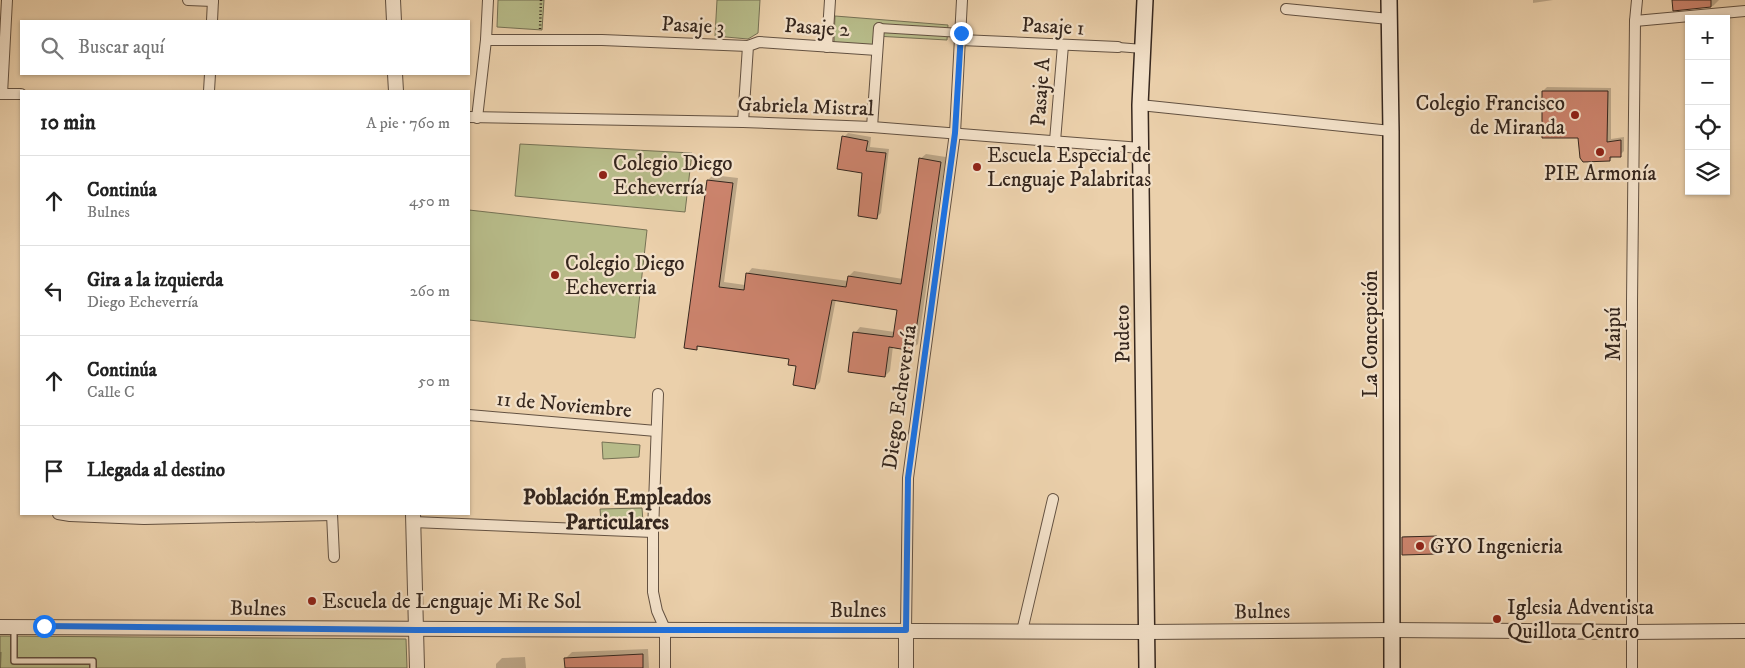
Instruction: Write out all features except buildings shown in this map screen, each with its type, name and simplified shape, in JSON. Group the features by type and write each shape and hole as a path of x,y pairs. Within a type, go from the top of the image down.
{"main road":[{"name":"Pudeto","path":"1145,0 1140,105 1147,668"},
{"name":"La Concepción","path":"1389,0 1392,668"}],"street":[{"path":"7,0 1,94 20,94"},
{"path":"188,0 213,0 212,20"},
{"path":"393,0 394,20"},
{"path":"473,118 486,40 488,0"},
{"path":"827,47 830,0"},
{"name":"Diego Echeverría","path":"906,668 908,478 955,133 962,0"},
{"name":"Maipú","path":"1632,668 1632,301 1635,21 1637,0"},
{"path":"1286,9 1389,19"},
{"path":"1635,21 1745,11"},
{"path":"872,127 879,28"},
{"name":"Pasaje 1","path":"879,28 1063,45 1143,49"},
{"name":"Pasaje 3","path":"486,40 602,40 751,45"},
{"path":"743,122 751,45"},
{"name":"Pasaje 2","path":"751,45 877,50"},
{"name":"Pasaje A","path":"1055,141 1063,45"},
{"path":"209,90 210,75"},
{"path":"396,75 396,90"},
{"path":"1140,105 1391,131"},
{"name":"Gabriela Mistral","path":"473,118 743,122 872,127 1141,148"},
{"path":"658,394 653,532 653,592 657,611 665,629 665,668"},
{"name":"11 de Noviembre","path":"470,415 656,431"},
{"path":"1022,631 1053,499"},
{"path":"64,515 238,515"},
{"path":"332,515 334,557"},
{"path":"417,668 413,518 653,532"},
{"name":"Bulnes","path":"7,627 1147,632 1391,630 1745,631"}],"lane":[{"path":"7,627 14,661 93,661 93,668"}],"path":[{"path":"540,40 541,0"}],"green space":[{"path":"498,0 544,0 542,30 497,27"},
{"path":"717,0 760,0 758,33 748,39 715,36"},
{"path":"835,16 948,25 947,40 875,36 874,45 834,43"},
{"name":"Colegio Diego Echeverría","path":"520,144 692,153 685,212 515,196"},
{"name":"Colegio Diego Echeverria","path":"470,210 647,230 635,338 470,320"},
{"path":"602,442 640,445 639,457 603,459"},
{"path":"642,508 643,522 601,521 600,509"},
{"path":"0,636 406,639 407,668 0,668"}],"place":[{"name":"Colegio Francisco de Miranda","path":"1575,115"},
{"name":"PIE Armonía","path":"1600,152"},
{"name":"Escuela Especial de Lenguaje Palabritas","path":"977,167"},
{"name":"Colegio Diego Echeverría","path":"603,175"},
{"name":"Colegio Diego Echeverria","path":"555,275"},
{"name":"GYO Ingenieria","path":"1420,546"},
{"name":"Escuela de Lenguaje Mi Re Sol","path":"312,601"},
{"name":"Iglesia Adventista Quillota Centro","path":"1497,619"}],"district":[{"name":"Población Empleados Particulares","path":"617,508"}],"route":[{"path":"44,626 416,630 906,630 908,478 955,133 961,33"}]}
